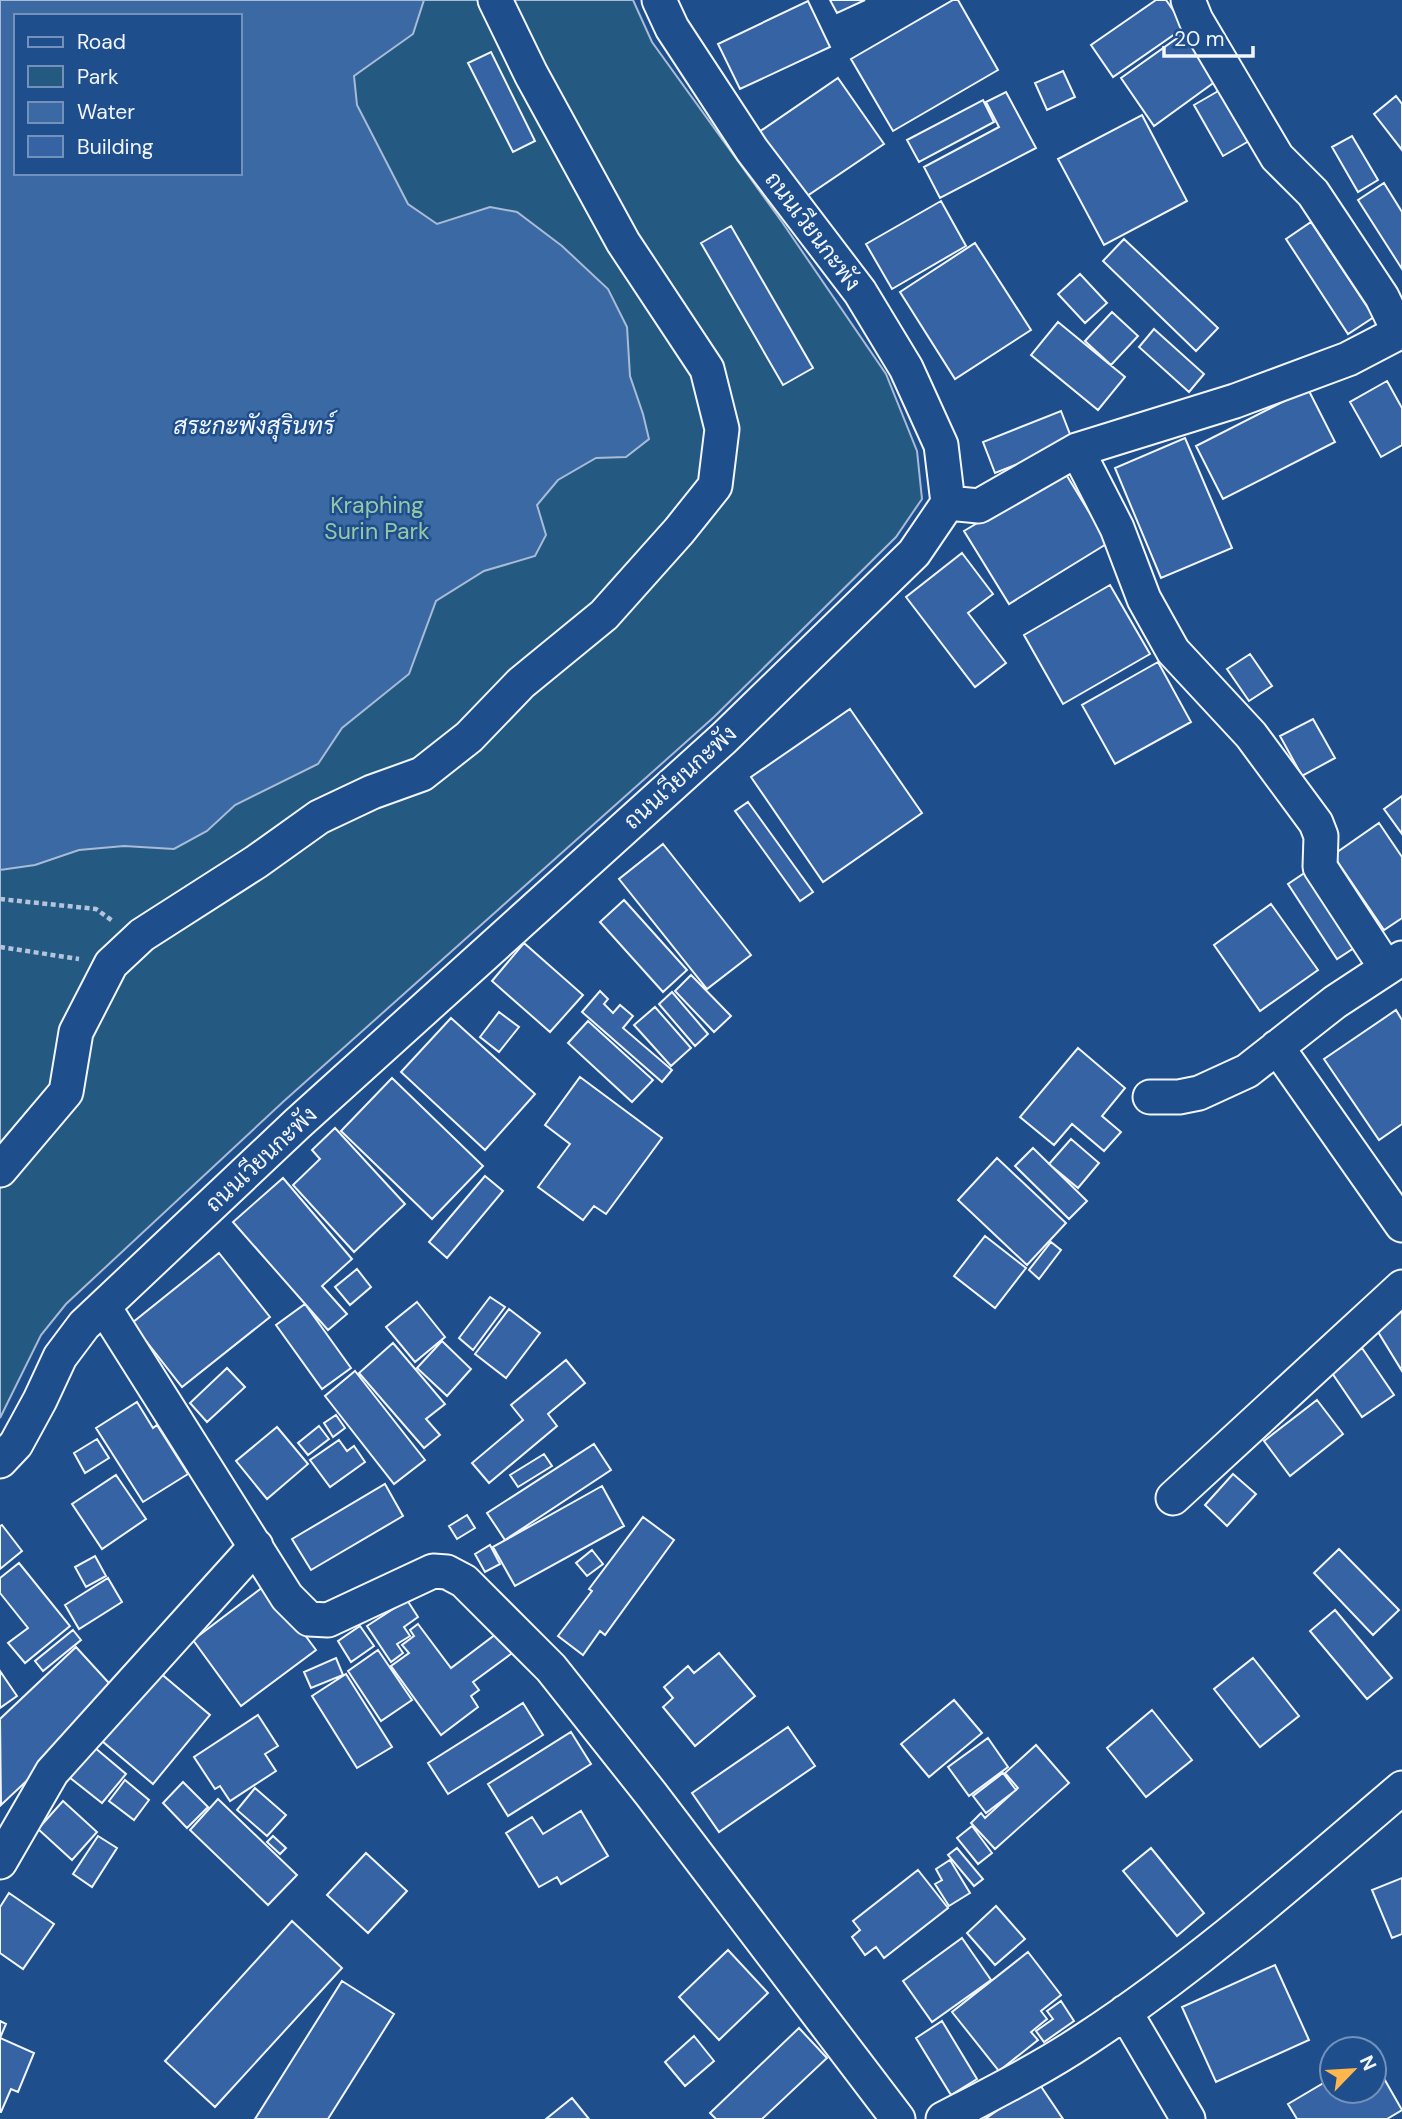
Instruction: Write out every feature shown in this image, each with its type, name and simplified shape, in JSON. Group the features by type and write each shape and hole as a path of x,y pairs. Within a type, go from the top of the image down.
{"street":[{"path":"0,1170 66,1092 76,1032 111,964 137,939 256,862 319,817 372,792 422,774 469,737 521,682 604,615 715,486 722,429 707,369 623,242 531,74 495,0"},
{"name":"ถนนเวียนกะพัง","path":"0,1461 16,1444 60,1357 84,1325 297,1124 724,738 914,553 948,503 942,446 906,368 860,292 752,150 672,28 659,0"},
{"path":"948,503 979,506 1077,450 1235,401 1348,359 1400,332 1382,297 1313,193 1277,157 1196,20 1188,0"},
{"path":"1077,450 1117,528 1144,599 1173,651 1251,735 1316,823 1321,836 1320,867 1394,963 1335,1002 1247,1071 1199,1093 1179,1097 1150,1097"},
{"path":"1278,1047 1402,1226"},
{"path":"1173,1498 1402,1287"},
{"path":"104,1307 287,1597 309,1619 328,1620 433,1571 447,1572 464,1581 551,1668 651,1794 898,2119"},
{"path":"0,1862 52,1772 256,1546"},
{"path":"943,2119 1085,2040 1168,1982 1402,1788"},
{"path":"1125,2012 1188,2119"}],"path":[{"path":"0,899 96,909 137,939"},
{"path":"0,947 111,964"}],"green space":[{"name":"Kraphing Surin Park","path":"0,0 633,0 652,42 782,222 886,374 917,451 922,499 896,537 714,717 284,1101 66,1304 41,1335 0,1418"}],"water":[{"name":"สระกะพังสุรินทร์","path":"0,0 424,0 413,34 354,76 357,105 408,204 437,224 490,207 517,212 562,246 608,289 627,327 630,376 649,439 626,457 596,458 558,480 537,505 546,535 535,556 484,571 436,601 409,674 342,728 318,764 235,805 207,831 174,849 124,846 79,850 35,865 0,870"}],"building":[{"path":"830,0 865,0 837,13"},
{"path":"953,0 958,0 998,70 893,131 851,59"},
{"path":"1156,0 1166,0 1185,27 1113,77 1091,45"},
{"path":"808,1 830,47 740,89 718,44"},
{"path":"1183,34 1216,81 1154,126 1121,78"},
{"path":"491,52 535,141 513,152 468,63"},
{"path":"1063,71 1075,97 1047,110 1035,83"},
{"path":"838,78 884,144 804,198 759,132"},
{"path":"1220,90 1249,141 1223,156 1194,105"},
{"path":"1006,92 1036,148 940,198 924,167 999,127 986,102"},
{"path":"1396,96 1402,104 1402,150 1374,114"},
{"path":"983,100 994,122 919,162 907,140"},
{"path":"1142,115 1187,201 1104,245 1058,159"},
{"path":"1352,136 1378,180 1358,192 1332,147"},
{"path":"1384,183 1402,212 1402,269 1358,200"},
{"path":"941,201 966,246 892,289 866,244"},
{"path":"1311,222 1374,317 1348,334 1286,239"},
{"path":"731,226 813,368 783,385 701,243"},
{"path":"1124,239 1218,328 1196,351 1103,261"},
{"path":"975,243 1031,330 955,379 900,292"},
{"path":"1080,274 1107,303 1085,323 1058,294"},
{"path":"1112,312 1138,336 1111,365 1085,341"},
{"path":"1058,322 1125,377 1098,410 1031,355"},
{"path":"1154,329 1204,374 1189,392 1139,347"},
{"path":"1387,381 1402,408 1402,445 1381,457 1350,402"},
{"path":"1308,389 1335,442 1223,499 1196,446"},
{"path":"1061,411 1073,442 995,473 983,442"},
{"path":"1185,438 1232,548 1161,578 1115,468"},
{"path":"1064,471 1108,543 1009,604 964,531"},
{"path":"962,553 993,594 968,613 1006,663 975,687 906,597"},
{"path":"1110,585 1150,654 1063,704 1024,635"},
{"path":"1250,654 1272,686 1249,701 1227,669"},
{"path":"1158,662 1191,722 1115,764 1082,705"},
{"path":"850,709 922,813 823,882 751,777"},
{"path":"1313,719 1335,758 1302,776 1280,736"},
{"path":"1402,796 1402,834 1384,809"},
{"path":"748,802 813,892 800,901 735,811"},
{"path":"1379,823 1402,857 1402,918 1384,930 1333,855"},
{"path":"663,844 751,955 707,989 619,879"},
{"path":"1306,872 1354,948 1337,959 1288,884"},
{"path":"624,900 687,970 663,992 600,922"},
{"path":"1271,904 1318,970 1260,1011 1214,945"},
{"path":"524,943 583,995 550,1032 492,981"},
{"path":"691,975 731,1016 714,1032 675,991"},
{"path":"600,991 608,999 604,1004 613,1013 620,1005 633,1016 623,1028 672,1070 662,1082 582,1012"},
{"path":"672,992 708,1034 695,1046 659,1004"},
{"path":"655,1007 691,1048 671,1066 634,1025"},
{"path":"1396,1010 1402,1020 1402,1124 1379,1140 1324,1059"},
{"path":"499,1012 519,1027 499,1052 480,1037"},
{"path":"451,1018 535,1094 485,1150 401,1072"},
{"path":"588,1021 653,1080 632,1102 568,1043"},
{"path":"1078,1048 1125,1088 1102,1116 1121,1132 1104,1151 1072,1124 1054,1145 1020,1117"},
{"path":"580,1077 662,1138 606,1214 594,1206 583,1220 538,1187 570,1144 545,1125"},
{"path":"392,1078 483,1166 432,1219 341,1131"},
{"path":"335,1128 405,1204 354,1252 293,1185 320,1159 312,1150"},
{"path":"1071,1139 1099,1163 1078,1188 1049,1164"},
{"path":"1033,1148 1087,1201 1069,1219 1015,1166"},
{"path":"997,1158 1066,1223 1027,1265 958,1200"},
{"path":"485,1176 503,1191 447,1258 429,1242"},
{"path":"283,1178 352,1259 322,1286 347,1314 328,1330 233,1222"},
{"path":"985,1236 1026,1268 995,1308 954,1276"},
{"path":"1051,1242 1061,1250 1039,1279 1029,1270"},
{"path":"219,1253 270,1317 182,1387 132,1323"},
{"path":"357,1269 371,1287 350,1305 335,1287"},
{"path":"490,1297 505,1307 473,1350 459,1338"},
{"path":"417,1302 445,1337 415,1362 386,1327"},
{"path":"305,1304 351,1368 322,1389 276,1325"},
{"path":"509,1309 540,1333 506,1378 475,1354"},
{"path":"1402,1310 1402,1371 1375,1327"},
{"path":"442,1341 471,1369 447,1396 417,1368"},
{"path":"393,1343 445,1404 426,1419 440,1435 424,1448 359,1373"},
{"path":"1362,1348 1394,1395 1362,1417 1330,1370"},
{"path":"566,1360 585,1383 548,1414 557,1426 489,1483 472,1463 523,1420 511,1405"},
{"path":"227,1368 245,1387 207,1422 190,1403"},
{"path":"355,1371 425,1460 394,1484 325,1396"},
{"path":"1317,1400 1343,1434 1290,1476 1264,1441"},
{"path":"137,1402 153,1428 157,1425 188,1474 143,1502 96,1428"},
{"path":"336,1415 345,1428 333,1437 324,1423"},
{"path":"319,1426 329,1439 308,1455 298,1443"},
{"path":"277,1427 308,1464 267,1499 236,1461"},
{"path":"97,1439 109,1458 85,1473 74,1453"},
{"path":"339,1440 347,1451 354,1446 365,1462 330,1487 310,1460"},
{"path":"594,1444 611,1470 505,1540 487,1513"},
{"path":"544,1454 552,1466 518,1487 510,1475"},
{"path":"1233,1474 1256,1494 1227,1526 1205,1505"},
{"path":"116,1475 146,1519 102,1549 72,1504"},
{"path":"385,1484 403,1516 311,1570 292,1539"},
{"path":"602,1486 624,1526 515,1586 493,1547"},
{"path":"467,1515 475,1528 457,1539 449,1526"},
{"path":"643,1517 674,1540 605,1635 600,1631 583,1655 558,1636"},
{"path":"2,1525 22,1551 0,1569 0,1526"},
{"path":"490,1545 500,1564 485,1572 475,1554"},
{"path":"1339,1549 1399,1610 1373,1635 1314,1573"},
{"path":"592,1550 603,1564 587,1576 576,1563"},
{"path":"95,1556 106,1576 86,1587 75,1567"},
{"path":"19,1563 70,1626 25,1663 8,1643 28,1628 0,1593 0,1578"},
{"path":"108,1578 122,1602 79,1629 65,1605"},
{"path":"267,1584 316,1650 241,1706 193,1640"},
{"path":"407,1600 418,1617 404,1627 410,1636 397,1644 403,1653 391,1662 367,1626"},
{"path":"1335,1610 1392,1678 1367,1699 1310,1631"},
{"path":"418,1624 451,1668 504,1628 519,1648 473,1682 479,1690 471,1696 478,1707 441,1735 391,1666 409,1653 402,1645 414,1636 410,1630"},
{"path":"360,1626 374,1646 351,1662 338,1641"},
{"path":"73,1630 81,1640 43,1671 35,1661"},
{"path":"76,1647 119,1694 1,1805 0,1719"},
{"path":"378,1650 412,1700 381,1721 348,1671"},
{"path":"719,1653 755,1696 695,1746 663,1707 673,1698 664,1687 688,1666 694,1673"},
{"path":"336,1658 343,1675 311,1688 304,1672"},
{"path":"1253,1658 1299,1716 1260,1747 1214,1689"},
{"path":"0,1671 17,1696 0,1708"},
{"path":"159,1672 210,1715 153,1784 102,1741"},
{"path":"346,1674 392,1747 357,1768 312,1696"},
{"path":"954,1700 982,1733 929,1777 901,1744"},
{"path":"523,1703 543,1735 448,1794 428,1763"},
{"path":"1152,1710 1192,1760 1146,1797 1107,1748"},
{"path":"258,1715 278,1746 265,1754 276,1771 230,1801 220,1786 215,1789 194,1757"},
{"path":"788,1727 815,1766 719,1832 692,1793"},
{"path":"571,1732 591,1764 508,1816 488,1784"},
{"path":"988,1738 1008,1767 969,1796 948,1767"},
{"path":"1036,1745 1069,1783 995,1849 971,1823 981,1813 985,1818 1018,1788 1005,1773"},
{"path":"94,1747 126,1774 102,1803 69,1777"},
{"path":"1003,1773 1016,1790 986,1813 973,1796"},
{"path":"125,1780 149,1800 134,1820 109,1801"},
{"path":"183,1782 208,1807 187,1828 163,1803"},
{"path":"255,1788 286,1815 267,1836 237,1810"},
{"path":"218,1799 297,1875 268,1905 190,1830"},
{"path":"63,1801 97,1832 72,1860 38,1829"},
{"path":"581,1811 608,1856 561,1884 557,1877 539,1887 506,1833 532,1817 543,1834"},
{"path":"972,1826 992,1853 978,1864 957,1838"},
{"path":"98,1836 117,1848 92,1887 73,1874"},
{"path":"273,1836 286,1848 280,1854 267,1842"},
{"path":"957,1848 983,1879 974,1886 948,1855"},
{"path":"1151,1848 1204,1913 1177,1936 1123,1871"},
{"path":"366,1853 407,1891 368,1933 327,1895"},
{"path":"950,1860 970,1893 949,1906 935,1884 942,1880 936,1869"},
{"path":"918,1870 948,1908 884,1958 876,1947 865,1955 852,1937 860,1930 853,1921"},
{"path":"1402,1878 1402,1934 1392,1938 1372,1890"},
{"path":"9,1893 54,1924 23,1969 0,1953 0,1907"},
{"path":"996,1906 1025,1939 995,1965 967,1933"},
{"path":"292,1921 342,1968 215,2107 165,2061"},
{"path":"962,1938 991,1980 932,2022 903,1981"},
{"path":"728,1950 768,1993 719,2040 679,1997"},
{"path":"1028,1952 1061,1995 1041,2011 1047,2019 1031,2032 1038,2040 999,2071 952,2012"},
{"path":"1275,1965 1309,2040 1216,2082 1182,2007"},
{"path":"342,1981 394,2014 328,2119 255,2119"},
{"path":"1061,2001 1074,2021 1044,2042 1036,2031 1053,2019 1047,2011"},
{"path":"0,2021 6,2024 0,2038"},
{"path":"942,2021 977,2079 951,2095 916,2038"},
{"path":"799,2028 827,2058 762,2119 716,2119 710,2113"},
{"path":"694,2036 714,2061 685,2086 665,2062"},
{"path":"0,2038 34,2053 18,2092 11,2089 1,2112 0,2112"},
{"path":"1038,2082 1063,2119 985,2119"},
{"path":"1318,2086 1318,2105 1388,2105 1388,2086 1402,2110 1387,2119 1297,2119 1288,2104"},
{"path":"572,2098 589,2119 546,2119"}]}
